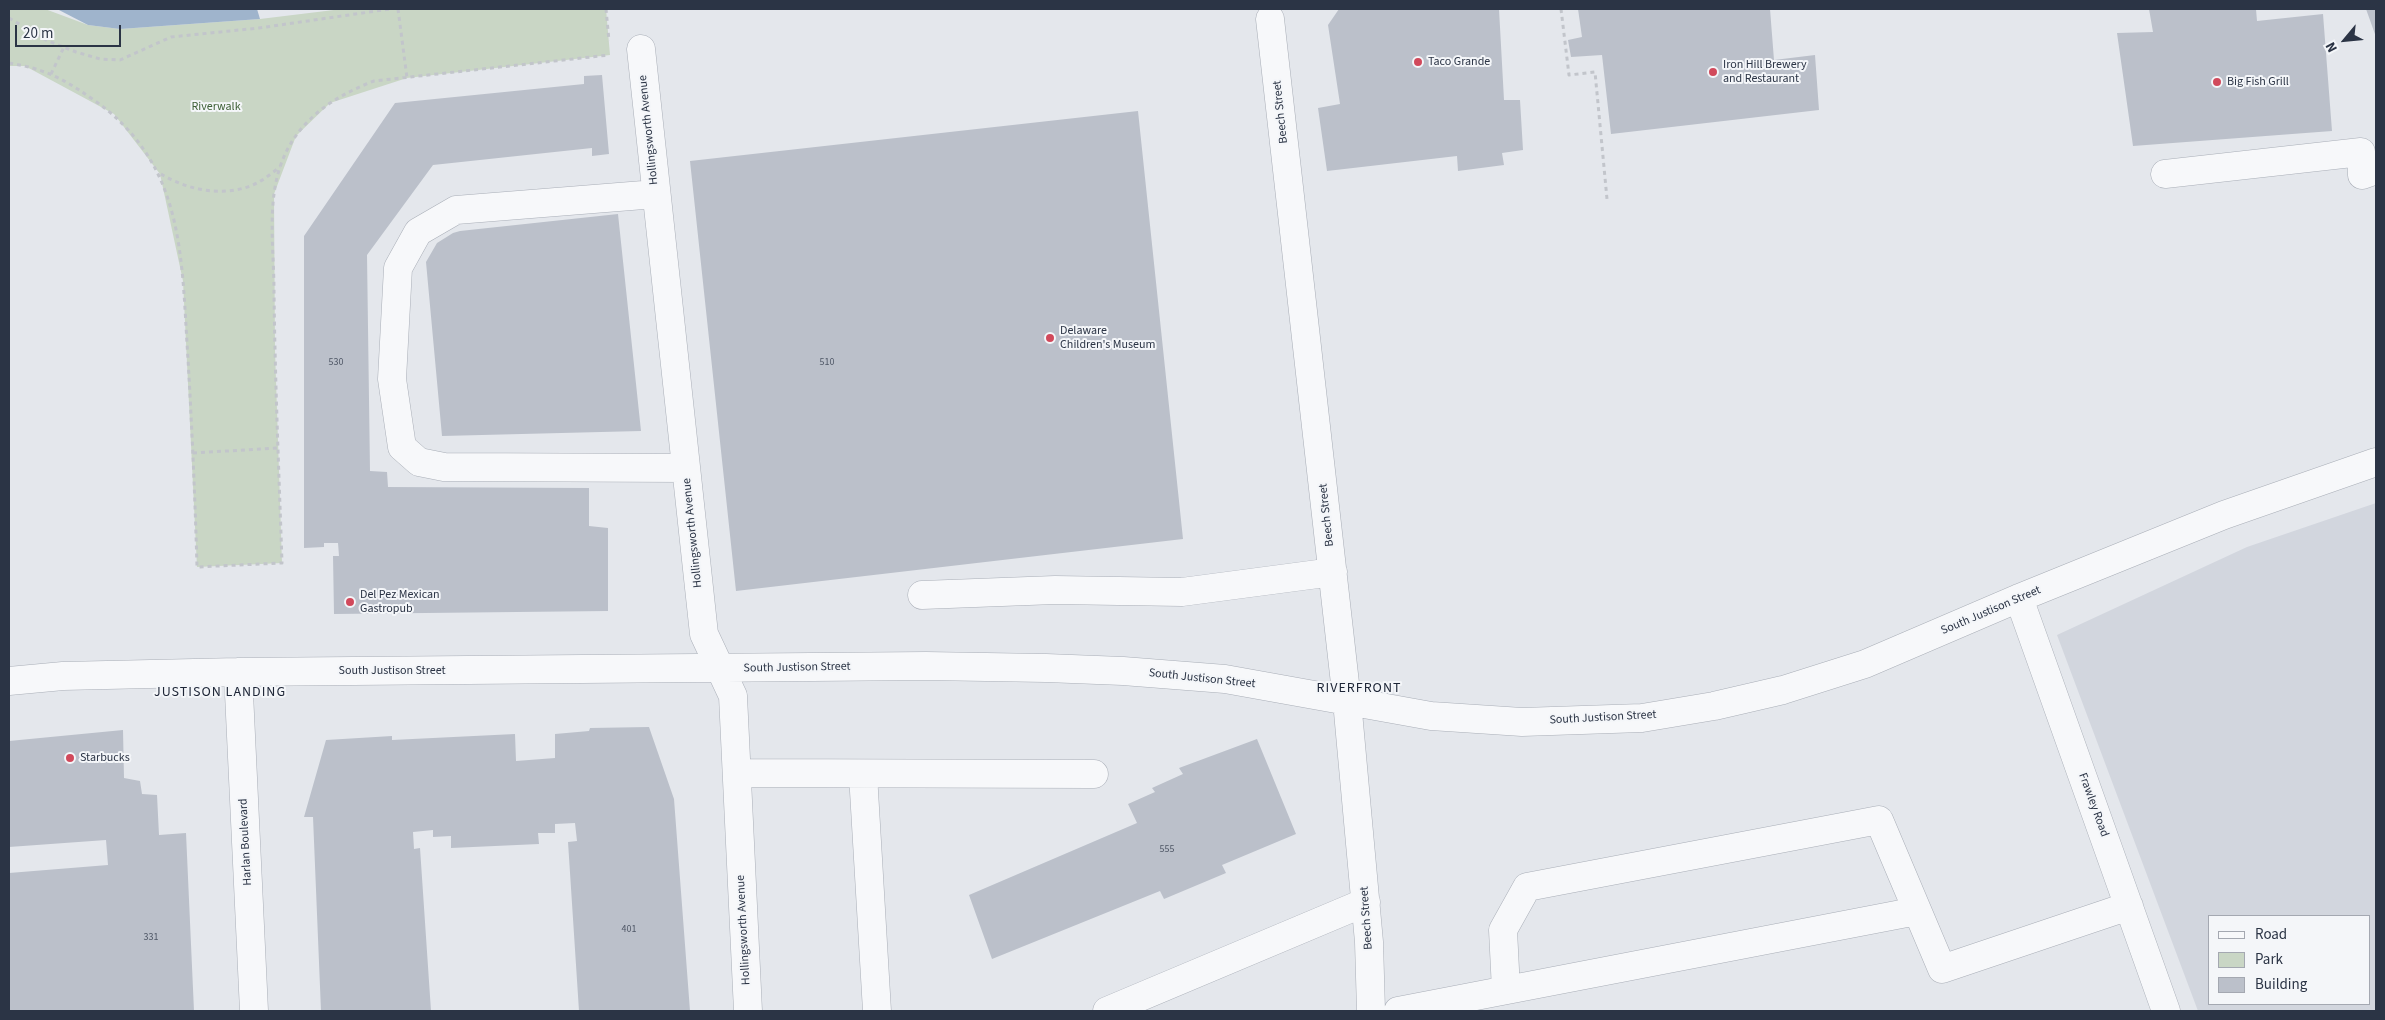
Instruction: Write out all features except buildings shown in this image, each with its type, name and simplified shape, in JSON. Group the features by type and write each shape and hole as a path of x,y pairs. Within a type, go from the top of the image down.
{"street":[{"name":"Beech Street","path":"1270,19 1347,701 1366,902 1370,1011"},
{"name":"Hollingsworth Avenue","path":"641,49 704,634 719,670 733,696 748,1011"},
{"path":"2165,174 2361,152 2362,175 2376,170"},
{"path":"656,194 456,210 418,232 398,268 392,379 402,447 419,462 444,467 686,468"},
{"name":"South Justison Street","path":"9,681 62,676 238,672 719,670 926,666 1123,671 1225,679 1431,716 1522,722 1642,718 1714,706 1810,682 1865,664 2020,598 2224,515 2376,462"},
{"path":"922,595 1055,590 1182,592 1333,572"},
{"name":"Frawley Road","path":"2020,598 2166,1011"},
{"name":"Harlan Boulevard","path":"238,672 254,1011"},
{"path":"736,773 1094,774"},
{"path":"864,774 877,1011"},
{"path":"1506,990 1503,930 1527,887 1879,820 1942,969 2129,906"},
{"path":"1107,1011 1366,902"},
{"path":"1398,1011 1917,911"}],"path":[{"path":"9,18 46,40 64,47 100,59 120,60 171,37 259,28 390,9"},
{"path":"398,9 407,78"},
{"path":"9,63 61,77 114,114 139,140 160,174 172,209 179,243 193,453 198,567 282,563 273,230 274,194 280,166 296,136 313,115 330,103 347,92 374,82 610,55 606,9"},
{"path":"1561,9 1569,76 1595,72 1607,199"},
{"path":"50,74 64,47"},
{"path":"160,174 179,185 204,190 229,191 257,183 280,166"},
{"path":"193,453 278,448"}],"shaded area":[{"path":"2376,503 2376,1011 2198,1011 2057,635 2247,547"}],"green space":[{"name":"Riverwalk","path":"9,9 45,9 88,25 120,29 260,19 342,9 606,9 610,55 407,78 330,103 296,136 274,194 275,350 282,563 197,567 183,281 160,174 114,114 25,66 9,66"}],"water":[{"path":"57,9 257,9 260,19 120,29 88,25"}],"place":[{"name":"Taco Grande","path":"1418,62"},
{"name":"Iron Hill Brewery and Restaurant","path":"1713,72"},
{"name":"Big Fish Grill","path":"2217,82"},
{"name":"Delaware Children's Museum","path":"1050,338"},
{"name":"Del Pez Mexican Gastropub","path":"350,602"},
{"name":"Starbucks","path":"70,758"}],"district":[{"name":"RIVERFRONT","path":"1359,689"},
{"name":"JUSTISON LANDING","path":"220,693"}]}
